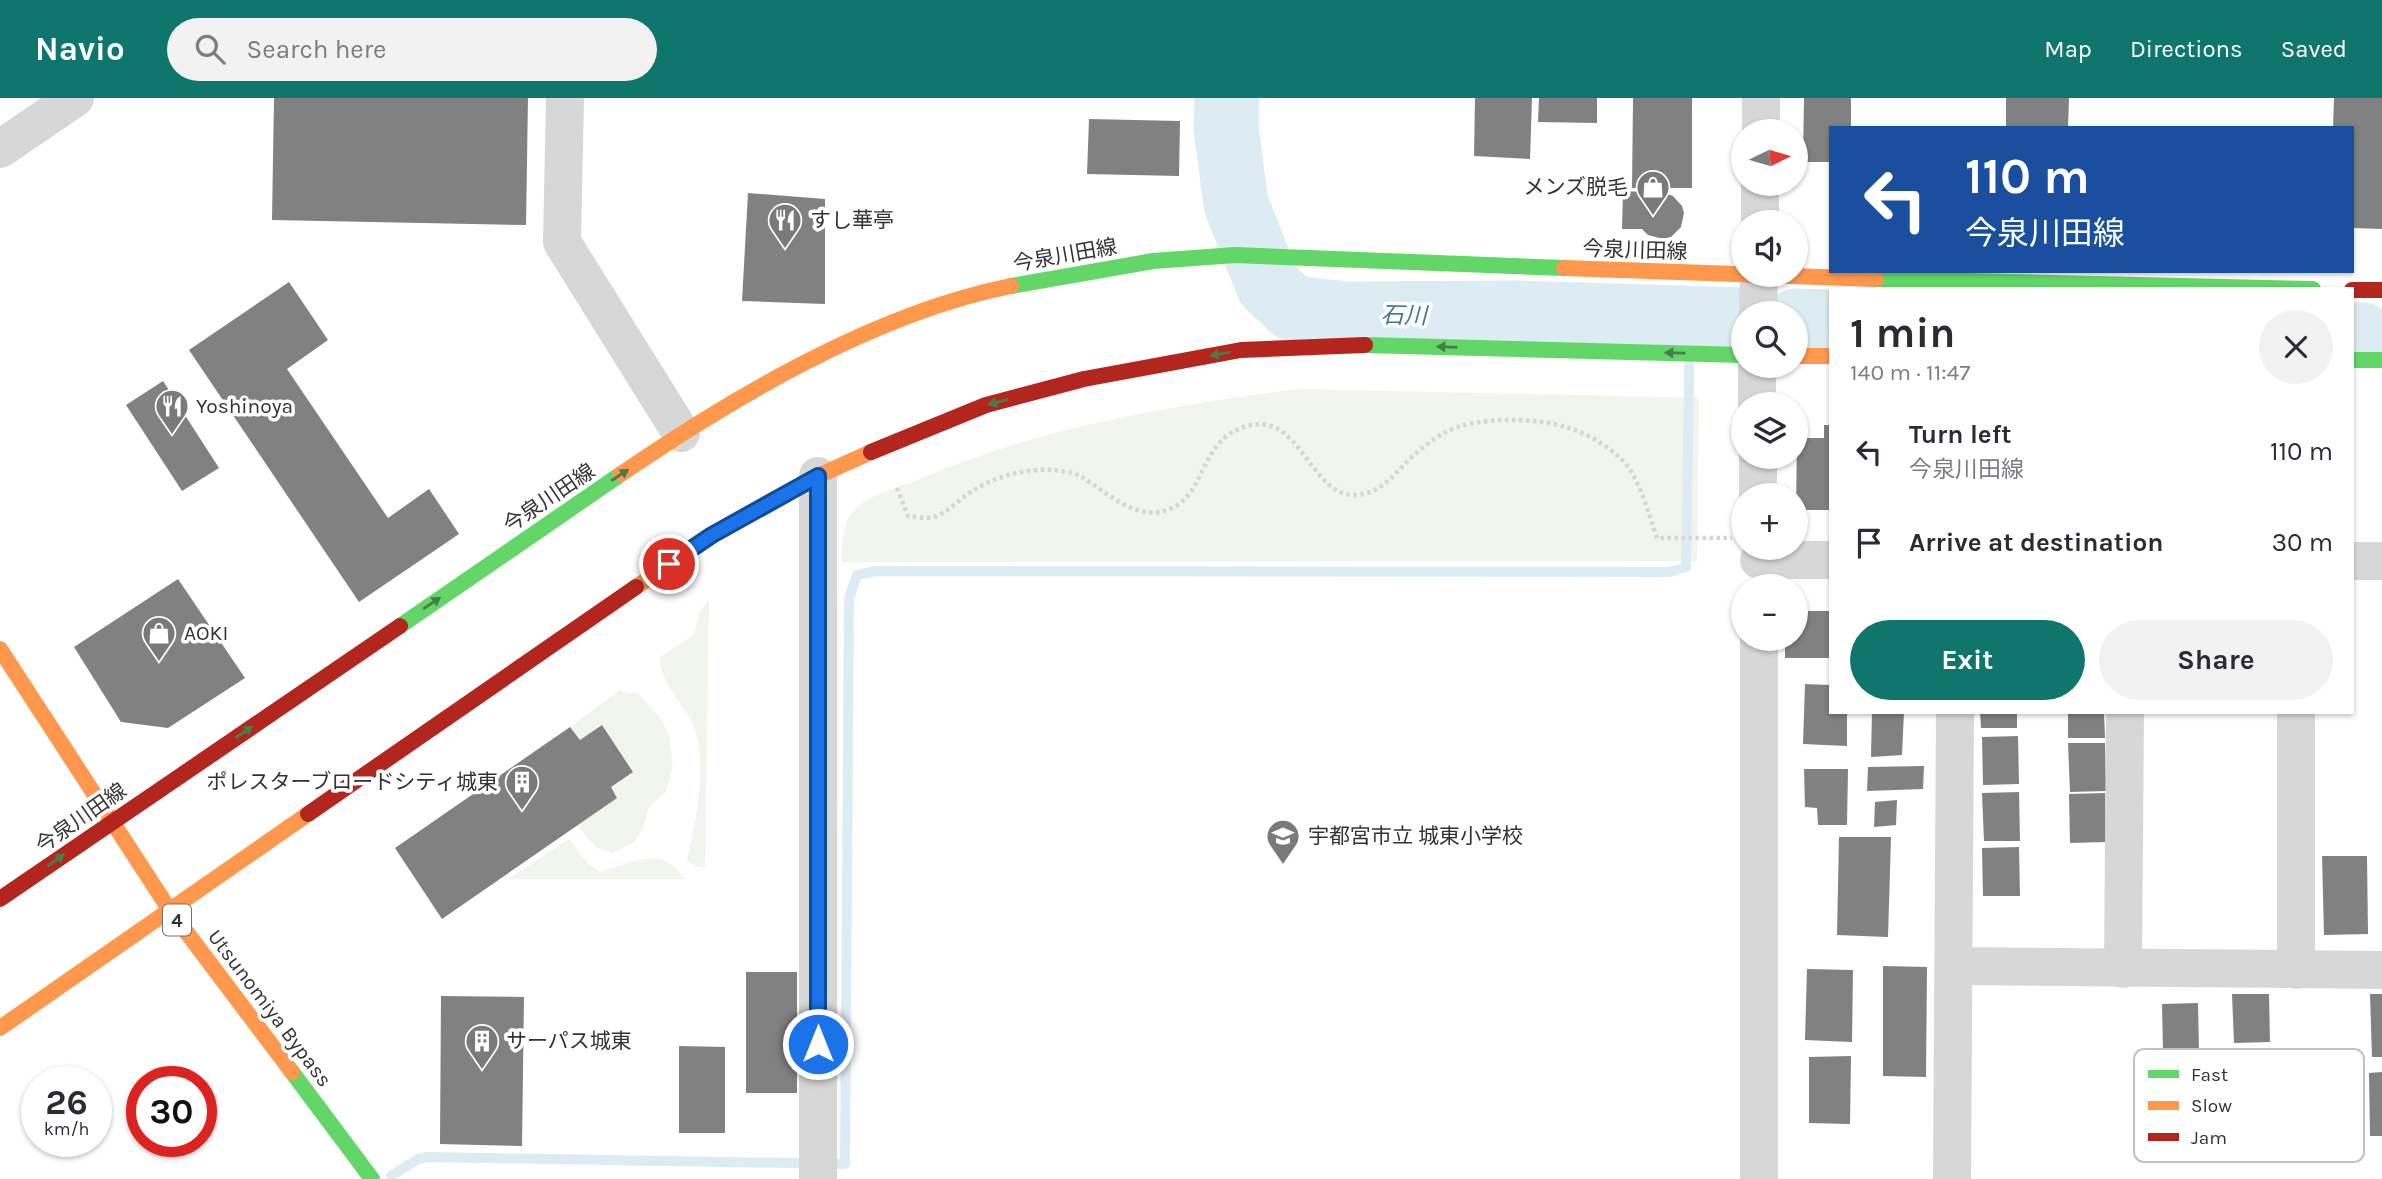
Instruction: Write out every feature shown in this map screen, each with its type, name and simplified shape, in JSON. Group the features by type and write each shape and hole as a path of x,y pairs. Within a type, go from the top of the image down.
{"main road":[{"name":"今泉川田線","path":"0,899 681,433 815,358 912,315 988,291 1063,276 1153,261 1235,255 1731,274"},
{"name":"今泉川田線","path":"1808,276 2234,287"},
{"path":"2354,290 2382,290"},
{"path":"0,1028 712,535 818,476 894,441 986,405 1084,379 1241,350 1364,345 1731,355"},
{"path":"1808,356 1829,356"},
{"path":"2354,360 2382,360"},
{"name":"Utsunomiya Bypass","path":"0,649 169,909 372,1179"}],"street":[{"path":"0,149 75,98"},
{"path":"565,98 562,242 681,433"},
{"path":"1760,119 1761,98"},
{"path":"818,476 818,1179"},
{"path":"1808,559 1829,560"},
{"path":"2354,561 2382,561"},
{"path":"1759,651 1759,1179"},
{"path":"1952,1179 1955,714"},
{"path":"2123,969 2125,714"},
{"path":"2296,714 2296,970"},
{"path":"1955,966 2382,970"}],"path":[{"path":"897,488 908,516 933,518 974,490 1016,472 1053,470 1077,474 1122,505 1156,514 1175,507 1190,494 1213,449 1231,434 1251,425 1272,425 1294,442 1331,488 1352,495 1374,492 1393,478 1415,454 1447,432 1483,421 1526,421 1568,427 1591,438 1621,458 1640,488 1657,538 1695,538 1731,550"}],"shaded area":[{"path":"1298,389 1699,398 1697,561 841,562 847,523 861,504 882,493 970,459 1108,420"},
{"path":"709,599 705,868 695,866 687,860 701,774 698,741 689,716 663,675 660,657 694,635 699,613"},
{"path":"619,691 639,694 661,719 669,735 673,765 666,792 649,807 643,828 633,843 613,853 597,848 577,826 617,798 611,787 633,771 602,725 580,740 570,727"},
{"path":"569,839 588,864 600,872 635,861 656,859 666,861 685,879 508,879"}],"building":[{"path":"274,98 528,98 526,225 272,220"},
{"path":"1475,98 1532,98 1530,159 1474,156"},
{"path":"1539,98 1597,98 1597,123 1538,122"},
{"path":"1633,98 1692,98 1692,188 1632,188"},
{"path":"1804,98 1851,98 1851,126 1829,126 1829,162 1808,162 1808,119 1804,119"},
{"path":"2006,98 2069,98 2068,126 2006,126"},
{"path":"2334,98 2382,98 2382,229 2354,228 2354,126 2333,126"},
{"path":"1089,119 1180,121 1179,176 1087,174"},
{"name":"メンズ脱毛","path":"1623,191 1665,193 1673,196 1682,206 1684,213 1681,227 1671,237 1663,239 1648,235 1642,229 1622,229"},
{"name":"すし華亭","path":"748,193 825,199 825,304 742,301"},
{"path":"289,282 328,340 287,369 388,518 429,489 459,534 359,602 189,350"},
{"name":"Yoshinoya","path":"163,381 219,468 182,491 126,405"},
{"path":"1824,425 1829,425 1829,510 1808,510 1808,483 1796,483 1797,469 1808,469 1808,438 1824,438"},
{"name":"AOKI","path":"178,579 245,678 168,728 121,722 74,647"},
{"path":"1808,611 1829,611 1829,658 1785,658 1785,651 1808,651"},
{"path":"1805,684 1829,685 1829,714 1847,714 1847,746 1803,744"},
{"path":"1872,714 1904,714 1902,755 1871,757"},
{"path":"1980,714 2017,714 2017,728 1981,728"},
{"path":"2068,714 2104,714 2105,738 2068,738"},
{"name":"ポレスターブロードシティ城東","path":"602,725 633,772 611,787 617,798 442,919 395,848 570,727 580,740"},
{"path":"2018,736 2019,784 1983,785 1982,737"},
{"path":"2068,743 2105,743 2106,791 2070,792"},
{"path":"1924,766 1923,789 1867,791 1868,767"},
{"path":"1804,769 1848,769 1847,825 1818,825 1817,808 1805,807"},
{"path":"2019,792 2020,841 1984,841 1982,793"},
{"path":"2105,793 2106,842 2070,843 2069,794"},
{"path":"1897,800 1896,825 1874,827 1875,802"},
{"path":"1839,837 1891,837 1888,937 1837,935"},
{"path":"2019,847 2020,896 1983,896 1982,848"},
{"path":"2322,856 2367,856 2368,934 2324,935"},
{"path":"1883,966 1927,967 1926,1077 1883,1076"},
{"path":"1807,969 1853,970 1852,1042 1805,1040"},
{"path":"746,972 797,972 797,1093 746,1093"},
{"path":"2232,994 2269,994 2270,1042 2234,1043"},
{"path":"2370,994 2382,994 2382,1057 2372,1057"},
{"name":"サーパス城東","path":"441,996 524,997 522,1146 440,1144"},
{"path":"2198,1003 2199,1049 2163,1049 2162,1004"},
{"path":"679,1046 725,1047 725,1133 679,1133"},
{"path":"1851,1056 1850,1124 1809,1123 1809,1057"},
{"path":"2382,1072 2382,1136 2370,1136 2369,1073"}],"waterway":[{"name":"石川","path":"1227,98 1226,128 1236,204 1268,285 1292,308 1346,314 1518,313 1731,320"},
{"path":"391,1176 418,1159 428,1157 845,1164 849,598 857,575 876,571 1670,572 1686,567 1690,318"},
{"name":"石川","path":"1808,321 1829,322"},
{"name":"石川","path":"2354,335 2363,335"}],"traffic: fast":[{"path":"1011,286 1153,261 1235,255 1564,268"},
{"path":"1876,279 2226,287"},
{"path":"1365,345 1731,355"},
{"path":"2354,360 2382,360"},
{"path":"400,626 621,474"},
{"path":"292,1072 372,1179"}],"traffic: slow":[{"path":"1564,268 1876,279"},
{"path":"621,474 710,416 807,361 909,316 1011,286"},
{"path":"1808,356 1829,356"},
{"path":"636,587 712,535 818,476 871,452"},
{"path":"0,649 169,909 292,1072"},
{"path":"0,1028 308,814"}],"traffic: jam":[{"path":"2354,290 2382,290"},
{"path":"871,452 986,405 1084,379 1241,350 1365,345"},
{"path":"308,814 636,587"},
{"path":"0,899 400,626"}],"place":[{"name":"メンズ脱毛","path":"1653,217"},
{"name":"すし華亭","path":"785,250"},
{"name":"Yoshinoya","path":"172,436"},
{"name":"AOKI","path":"159,663"},
{"name":"ポレスターブロードシティ城東","path":"522,812"},
{"name":"宇都宮市立 城東小学校","path":"1283,866"},
{"name":"サーパス城東","path":"482,1071"}],"route":[{"path":"669,564 712,535 818,476 818,1044"}]}
